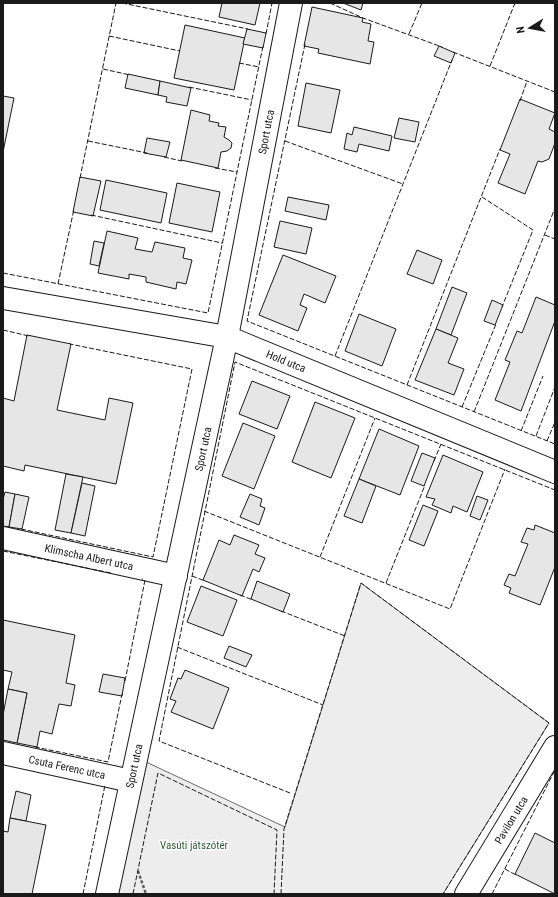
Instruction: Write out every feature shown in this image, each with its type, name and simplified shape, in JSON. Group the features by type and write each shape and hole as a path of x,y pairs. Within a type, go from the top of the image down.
{"street":[{"name":"Sport utca","path":"107,894 227,337 291,3"},
{"name":"Hold utca","path":"3,298 227,337 555,472"},
{"name":"Klimscha Albert utca","path":"3,538 176,576"},
{"name":"Pavilon utca","path":"466,894 555,746"},
{"name":"Csuta Ferenc utca","path":"3,753 131,781"}],"path":[{"path":"138,870 146,894"}],"shaded area":[{"path":"361,583 549,723 443,894 118,894 146,762 285,827"}],"building":[{"path":"222,3 260,3 255,25 219,17"},
{"path":"343,3 363,3 361,10"},
{"path":"312,7 363,18 362,22 371,24 368,41 374,42 370,64 318,53 319,49 304,46"},
{"path":"185,25 245,38 234,90 174,78"},
{"path":"247,29 266,33 263,48 243,44"},
{"path":"439,46 455,53 451,63 434,56"},
{"path":"128,74 160,81 158,95 125,88"},
{"path":"160,81 191,88 187,106 166,102 167,97 158,95"},
{"path":"306,83 340,90 331,133 298,126"},
{"path":"3,96 14,98 3,152"},
{"path":"520,99 555,113 549,129 555,132 555,143 549,159 542,162 538,161 525,194 498,183 510,154 500,150"},
{"path":"191,110 210,115 209,121 219,123 218,126 226,127 224,137 232,143 231,148 227,151 221,152 218,168 181,160"},
{"path":"399,118 419,122 415,142 394,138"},
{"path":"354,127 392,136 389,151 359,144 357,152 344,149 347,133 352,135"},
{"path":"147,138 170,142 166,157 144,153"},
{"path":"80,177 101,181 93,216 73,212"},
{"path":"106,180 167,193 161,223 100,210"},
{"path":"177,183 220,192 212,232 169,223"},
{"path":"288,197 329,205 326,220 285,211"},
{"path":"280,221 312,228 306,254 274,247"},
{"path":"107,231 138,238 135,249 152,252 155,242 185,248 183,258 192,260 186,284 177,282 176,289 146,282 146,277 129,274 129,279 98,273"},
{"path":"94,241 104,243 99,266 90,264"},
{"path":"417,250 442,260 433,284 407,274"},
{"path":"283,255 336,276 325,303 304,294 300,305 307,308 298,331 259,315"},
{"path":"452,287 467,293 451,335 436,329"},
{"path":"536,297 555,305 555,321 521,411 495,400 510,362 505,360 517,331 522,333"},
{"path":"492,300 503,305 495,325 484,321"},
{"path":"359,314 396,329 382,366 345,351"},
{"path":"436,329 458,338 448,363 464,369 454,395 415,380"},
{"path":"27,335 71,344 57,410 105,420 109,398 133,403 116,484 25,465 24,471 3,466 3,398 14,401"},
{"path":"252,381 290,396 277,429 239,414"},
{"path":"315,402 355,418 331,478 292,462"},
{"path":"243,423 275,436 254,489 222,476"},
{"path":"379,429 419,446 400,495 359,479"},
{"path":"422,453 435,458 424,486 411,481"},
{"path":"443,455 483,472 467,512 453,506 451,513 432,505 435,499 426,497"},
{"path":"66,474 83,477 71,533 55,530"},
{"path":"359,479 376,486 362,523 344,516"},
{"path":"82,483 95,486 85,536 71,533"},
{"path":"5,492 15,494 9,527 3,526 3,499"},
{"path":"15,494 29,497 22,529 9,527"},
{"path":"250,494 262,499 260,506 265,508 259,525 240,517"},
{"path":"477,496 488,500 480,520 470,516"},
{"path":"423,505 438,511 424,546 409,540"},
{"path":"535,525 555,533 555,567 540,605 509,593 511,588 504,585 509,574 515,576 528,544 521,542 527,528 534,530"},
{"path":"234,535 259,545 255,554 265,558 259,572 253,569 242,596 203,580 219,540 230,545"},
{"path":"257,581 290,594 283,612 251,599"},
{"path":"201,586 237,600 223,636 187,622"},
{"path":"3,620 75,635 66,683 75,685 71,706 59,704 52,734 40,731 37,747 17,743 27,693 8,689 12,672 3,670"},
{"path":"229,646 252,655 246,667 224,658"},
{"path":"185,670 229,688 213,729 171,712 176,701 170,699 178,678 181,679"},
{"path":"103,674 125,678 122,696 99,692"},
{"path":"8,689 27,693 17,743 3,740 3,715"},
{"path":"16,791 31,795 26,821 10,818"},
{"path":"10,818 46,825 32,894 3,894 3,831 8,832"},
{"path":"535,833 555,843 555,894 515,874"}],"fence":[{"path":"80,178 116,3"},
{"path":"122,3 248,29"},
{"path":"266,34 272,3"},
{"path":"330,3 363,18 442,47"},
{"path":"409,34 422,3"},
{"path":"490,66 515,3"},
{"path":"109,36 180,51"},
{"path":"305,44 247,321 555,444"},
{"path":"3,273 208,313 263,46"},
{"path":"453,52 555,92"},
{"path":"335,356 452,60"},
{"path":"239,63 259,67"},
{"path":"103,69 130,75"},
{"path":"520,101 527,81"},
{"path":"189,87 252,100"},
{"path":"88,141 147,153"},
{"path":"285,141 403,184"},
{"path":"407,385 500,149"},
{"path":"164,157 182,161"},
{"path":"215,168 237,172"},
{"path":"482,197 533,230 502,307"},
{"path":"474,412 555,208"},
{"path":"58,284 74,209"},
{"path":"91,215 222,243"},
{"path":"545,235 555,239"},
{"path":"462,407 496,324"},
{"path":"3,330 29,336"},
{"path":"21,529 153,557 192,369 70,344"},
{"path":"290,793 159,741 235,362 555,490"},
{"path":"521,431 543,376"},
{"path":"536,436 555,387"},
{"path":"320,557 375,418"},
{"path":"547,441 555,422"},
{"path":"434,461 441,444"},
{"path":"204,511 450,609 505,469"},
{"path":"386,583 425,485"},
{"path":"3,551 111,573"},
{"path":"192,576 205,581"},
{"path":"125,681 145,580 142,579"},
{"path":"281,894 284,829 361,583 549,723 443,894"},
{"path":"240,595 253,600"},
{"path":"281,611 345,636"},
{"path":"177,647 323,705"},
{"path":"35,747 108,762 122,694"},
{"path":"492,894 555,770"},
{"path":"133,894 158,773 277,830 274,894"},
{"path":"83,894 105,785"},
{"path":"505,869 516,875"}],"park label":[{"name":"Vasúti játszótér","path":"194,845"}]}
